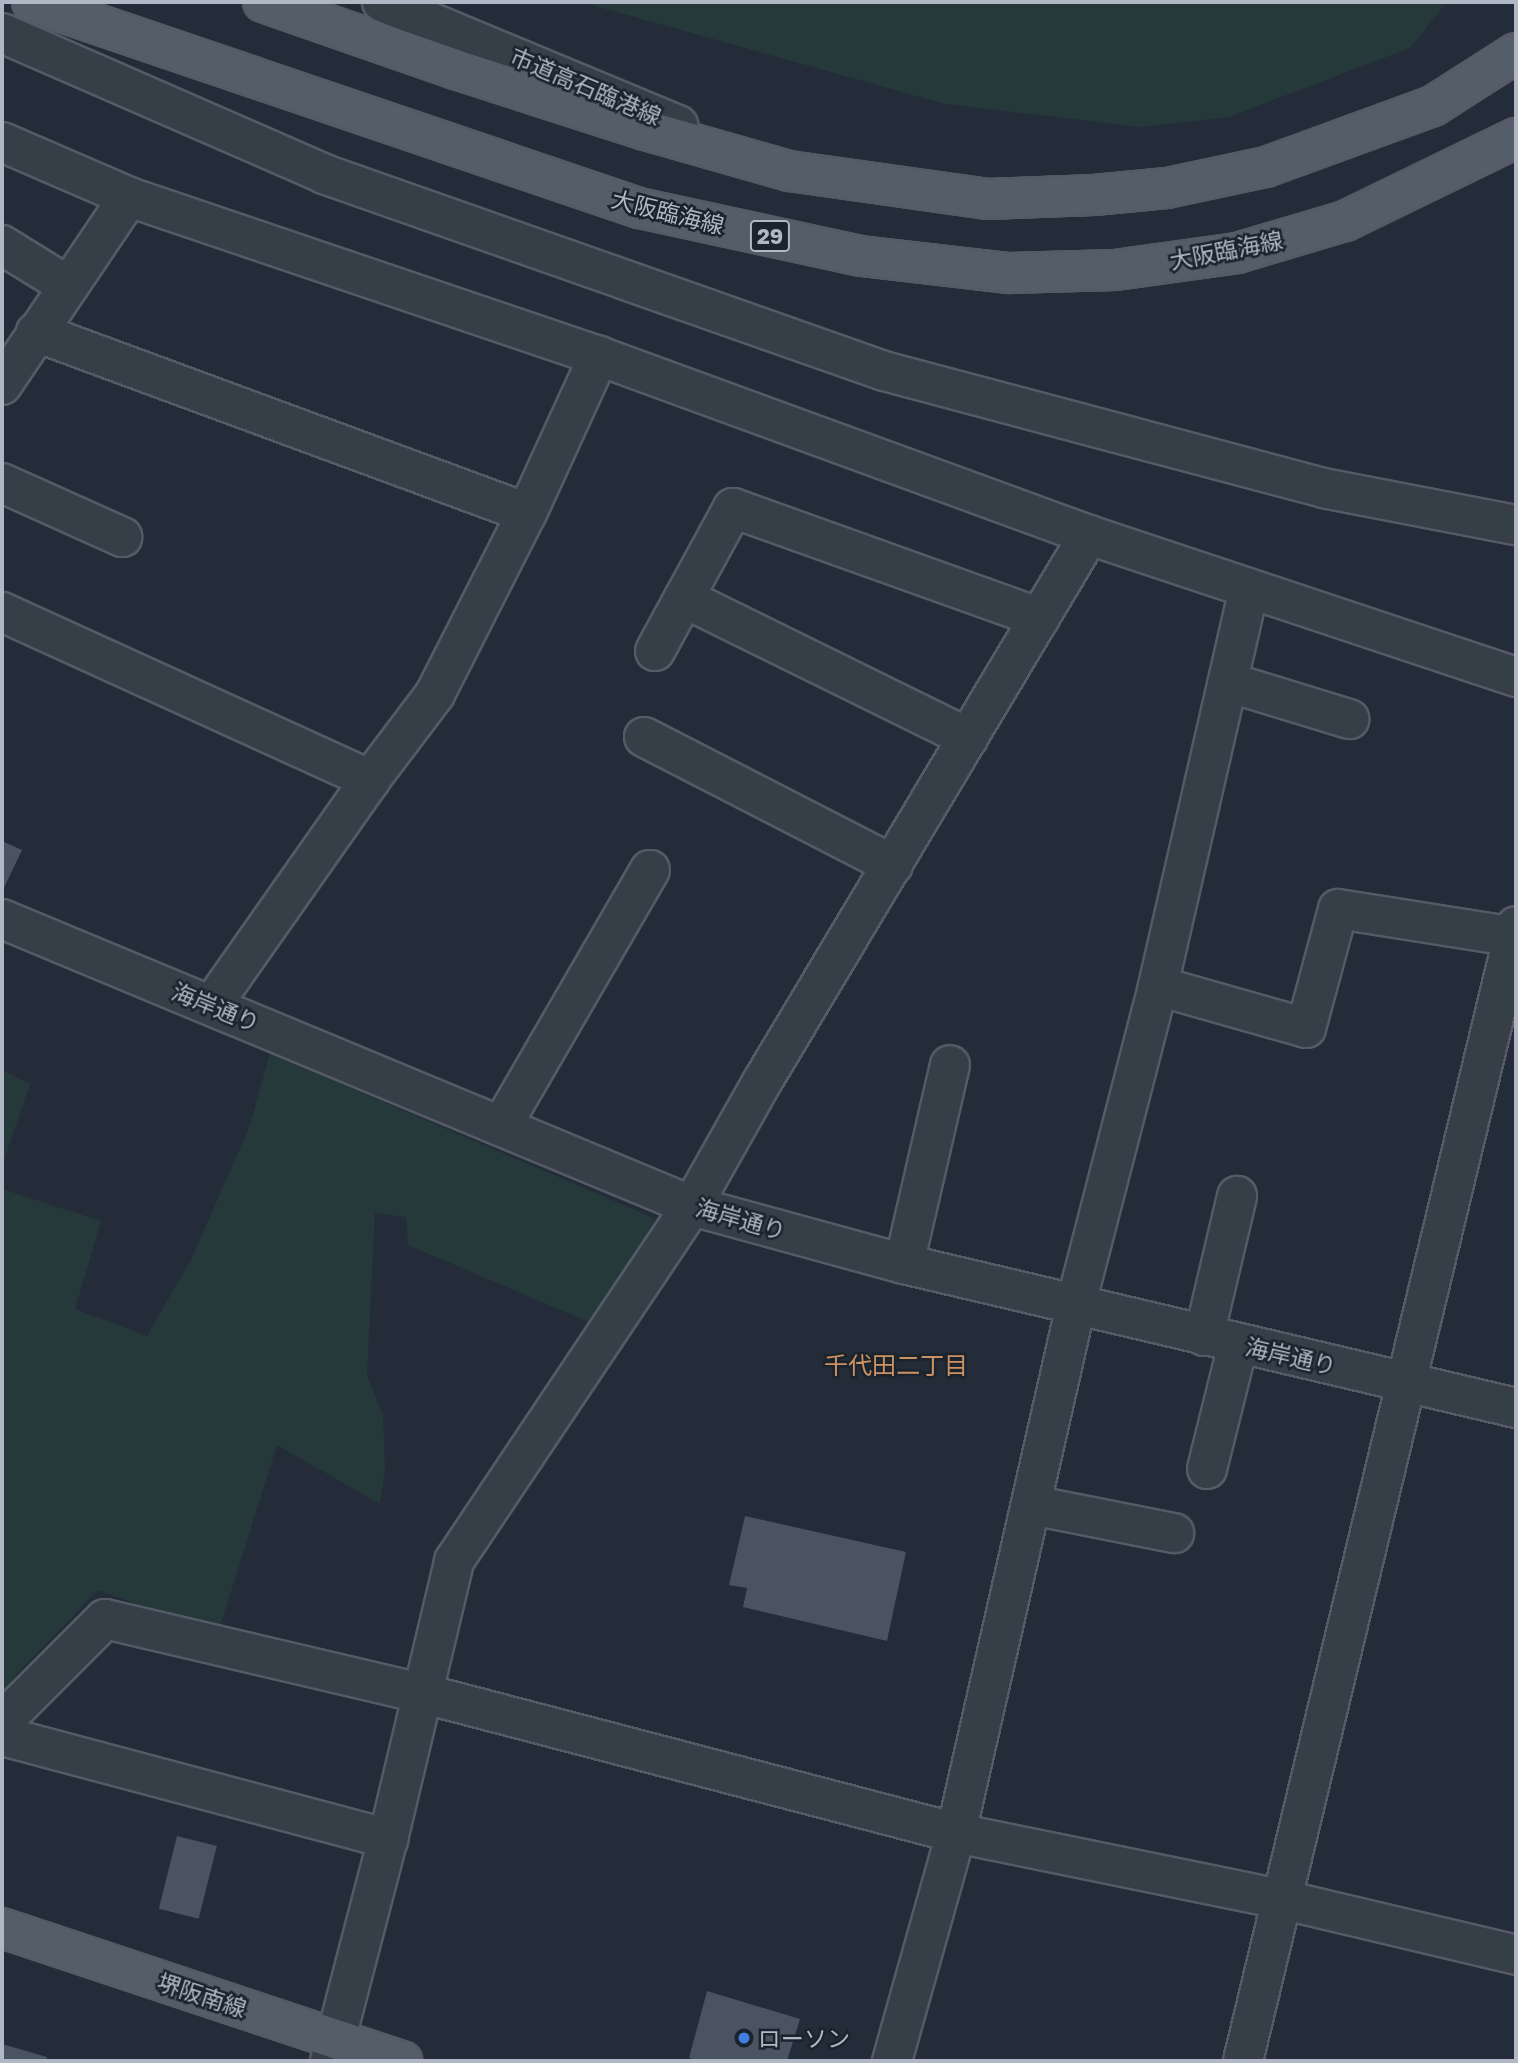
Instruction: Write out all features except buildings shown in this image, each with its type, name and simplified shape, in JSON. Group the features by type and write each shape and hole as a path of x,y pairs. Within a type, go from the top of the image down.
{"main road":[{"name":"大阪臨海線","path":"32,2 639,208 861,256 1009,273 1115,270 1237,253 1345,221 1516,138"},
{"path":"263,2 493,81 789,171 987,199 1094,195 1167,188 1266,167 1433,106 1516,53"},
{"name":"堺阪南線","path":"2,1928 332,2050 402,2061"}],"street":[{"name":"市道高石臨港線","path":"382,2 789,171"},
{"path":"2,33 324,174 884,371 1323,488 1516,525"},
{"path":"2,142 129,197 599,356 1089,535 1516,677"},
{"path":"2,385 129,197"},
{"path":"2,245 68,286"},
{"path":"36,332 527,513"},
{"path":"212,1005 370,780 435,694 527,513 599,356"},
{"path":"2,483 122,537"},
{"path":"654,651 733,508 1040,618"},
{"path":"332,2050 388,1839 454,1561 692,1206 1089,535"},
{"path":"892,2061 956,1833 1076,1306 1158,986 1249,589"},
{"path":"684,598 968,738"},
{"path":"2,612 370,780"},
{"path":"1228,682 1349,719"},
{"path":"645,737 893,865"},
{"path":"509,1113 650,870"},
{"path":"1158,986 1306,1028 1338,909 1515,932 1502,1051 1405,1382 1243,2061"},
{"name":"海岸通り","path":"2,919 692,1206 904,1264 1516,1409"},
{"path":"904,1264 950,1065"},
{"path":"1208,1469 1237,1196"},
{"path":"1032,1505 1174,1533"},
{"path":"2,1729 6,1718 104,1619 421,1693 956,1833 1280,1899 1516,1955"},
{"path":"2,1736 388,1839"}],"green space":[{"path":"581,2 1447,2 1410,48 1229,117 1140,127 945,104"},
{"path":"270,1053 656,1219 591,1323 408,1245 406,1217 375,1213 367,1375 383,1415 385,1469 380,1504 277,1445 219,1630 181,1621 98,1590 17,1674 2,1695 2,1189 101,1221 75,1309 147,1336 192,1258 250,1125"},
{"path":"2,1070 30,1084 2,1166"}],"place":[{"name":"ローソン","path":"744,2038"}],"district":[{"name":"千代田二丁目","path":"896,1365"}]}
